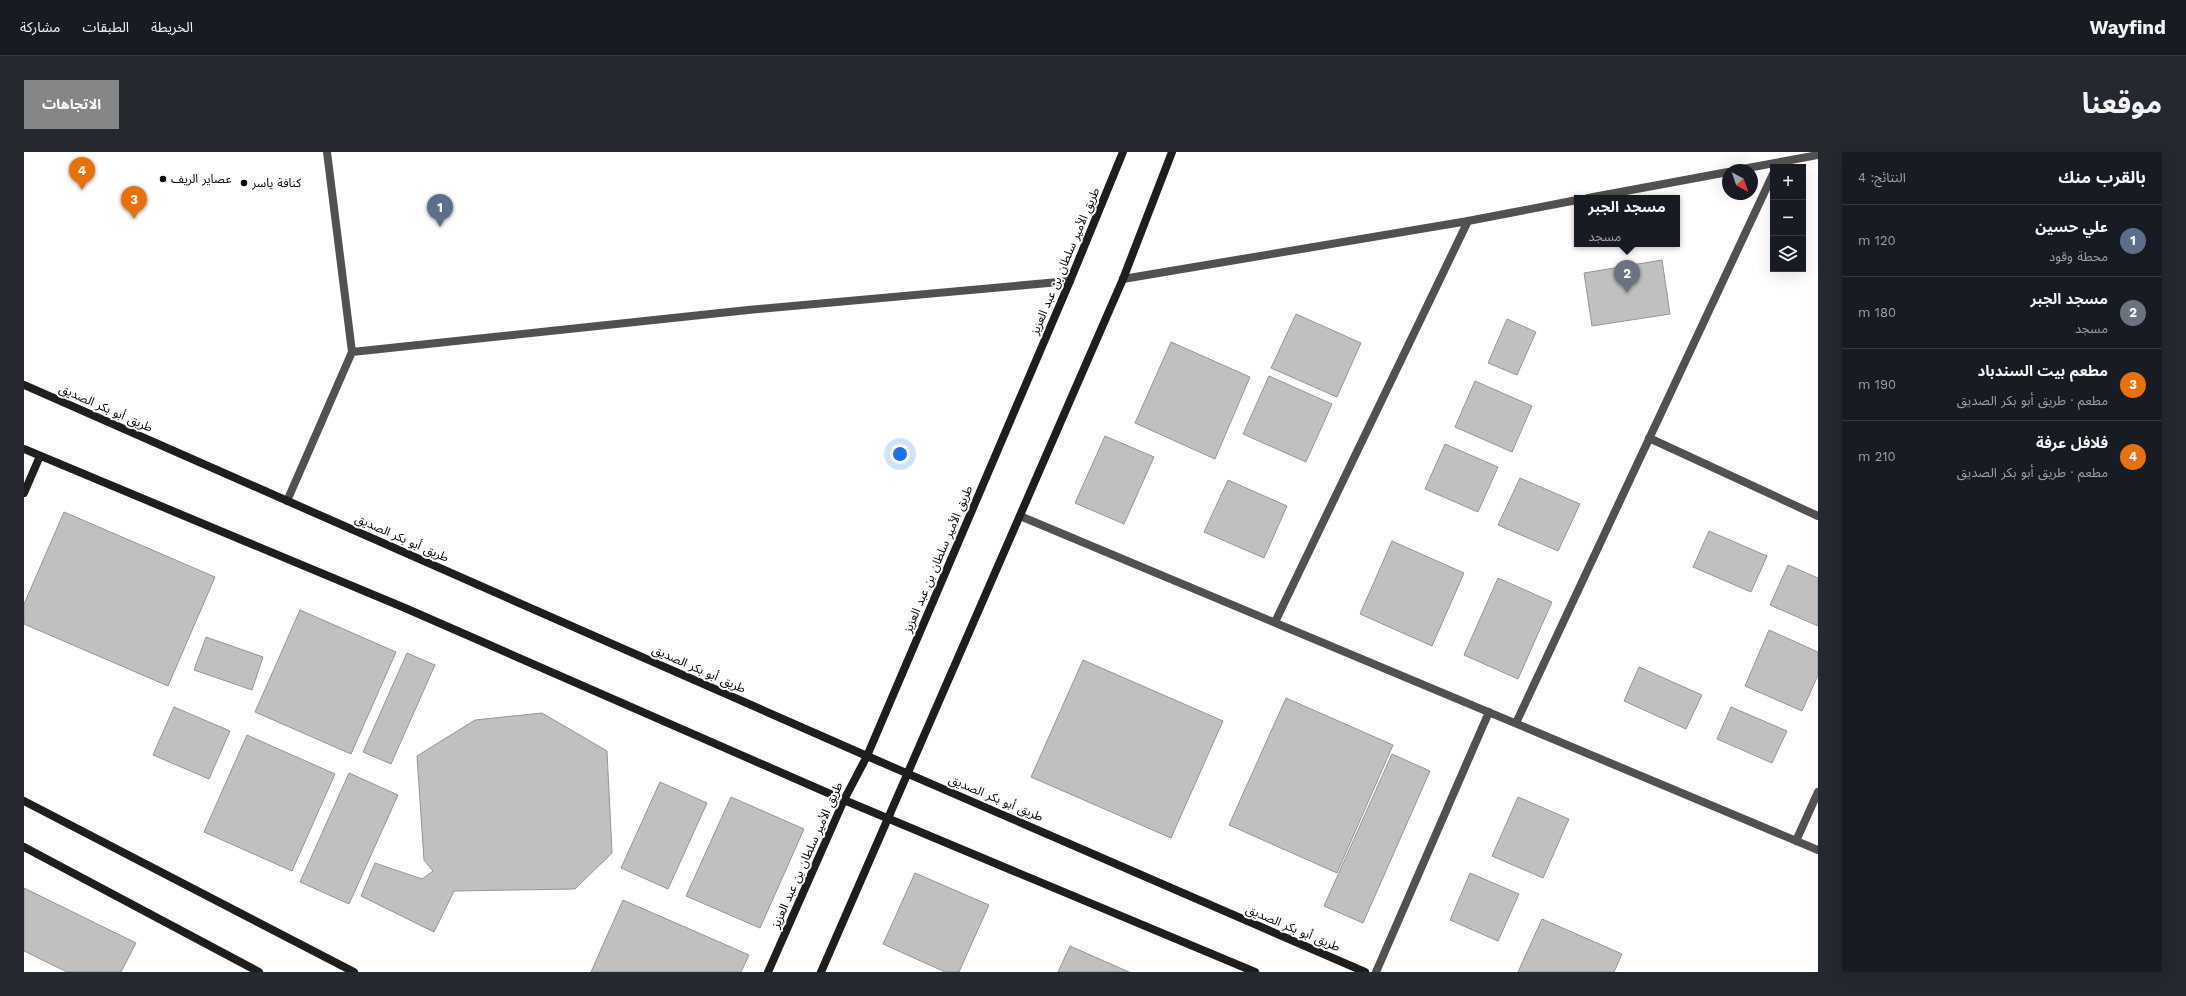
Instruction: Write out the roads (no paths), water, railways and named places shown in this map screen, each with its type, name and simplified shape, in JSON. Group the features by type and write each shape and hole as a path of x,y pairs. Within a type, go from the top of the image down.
{"main road":[{"name":"طريق الأمير سلطان بن عبد العزيز","path":"768,972 844,800 867,756 1070,282 1123,152"},
{"path":"821,972 1123,279 1172,152"},
{"name":"طريق أبو بكر الصديق","path":"24,385 867,756 1365,972"},
{"path":"24,449 405,608 844,800 888,817 1255,972"},
{"path":"24,493 40,456"},
{"path":"24,801 354,972"},
{"path":"24,848 259,972"}],"street":[{"path":"287,501 352,352 327,152"},
{"path":"1781,164 1818,155"},
{"path":"1758,167 1770,166"},
{"path":"1604,195 1722,173"},
{"path":"1516,723 1770,180"},
{"path":"1123,279 1468,221 1574,201"},
{"path":"1275,622 1468,221"},
{"path":"352,352 748,310 1070,282"},
{"path":"1649,438 1818,516"},
{"path":"1020,516 1818,850"},
{"path":"1376,972 1489,712"},
{"path":"1796,841 1818,792"}],"place":[{"name":"عصاير الريف","path":"163,179"},
{"name":"كنافة ياسر","path":"244,183"},
{"name":"فلافل عرفة","path":"82,190"},
{"name":"مطعم بيت السندباد","path":"134,219"},
{"name":"علي حسين","path":"440,227"},
{"name":"مسجد الجبر","path":"1627,293"}]}
